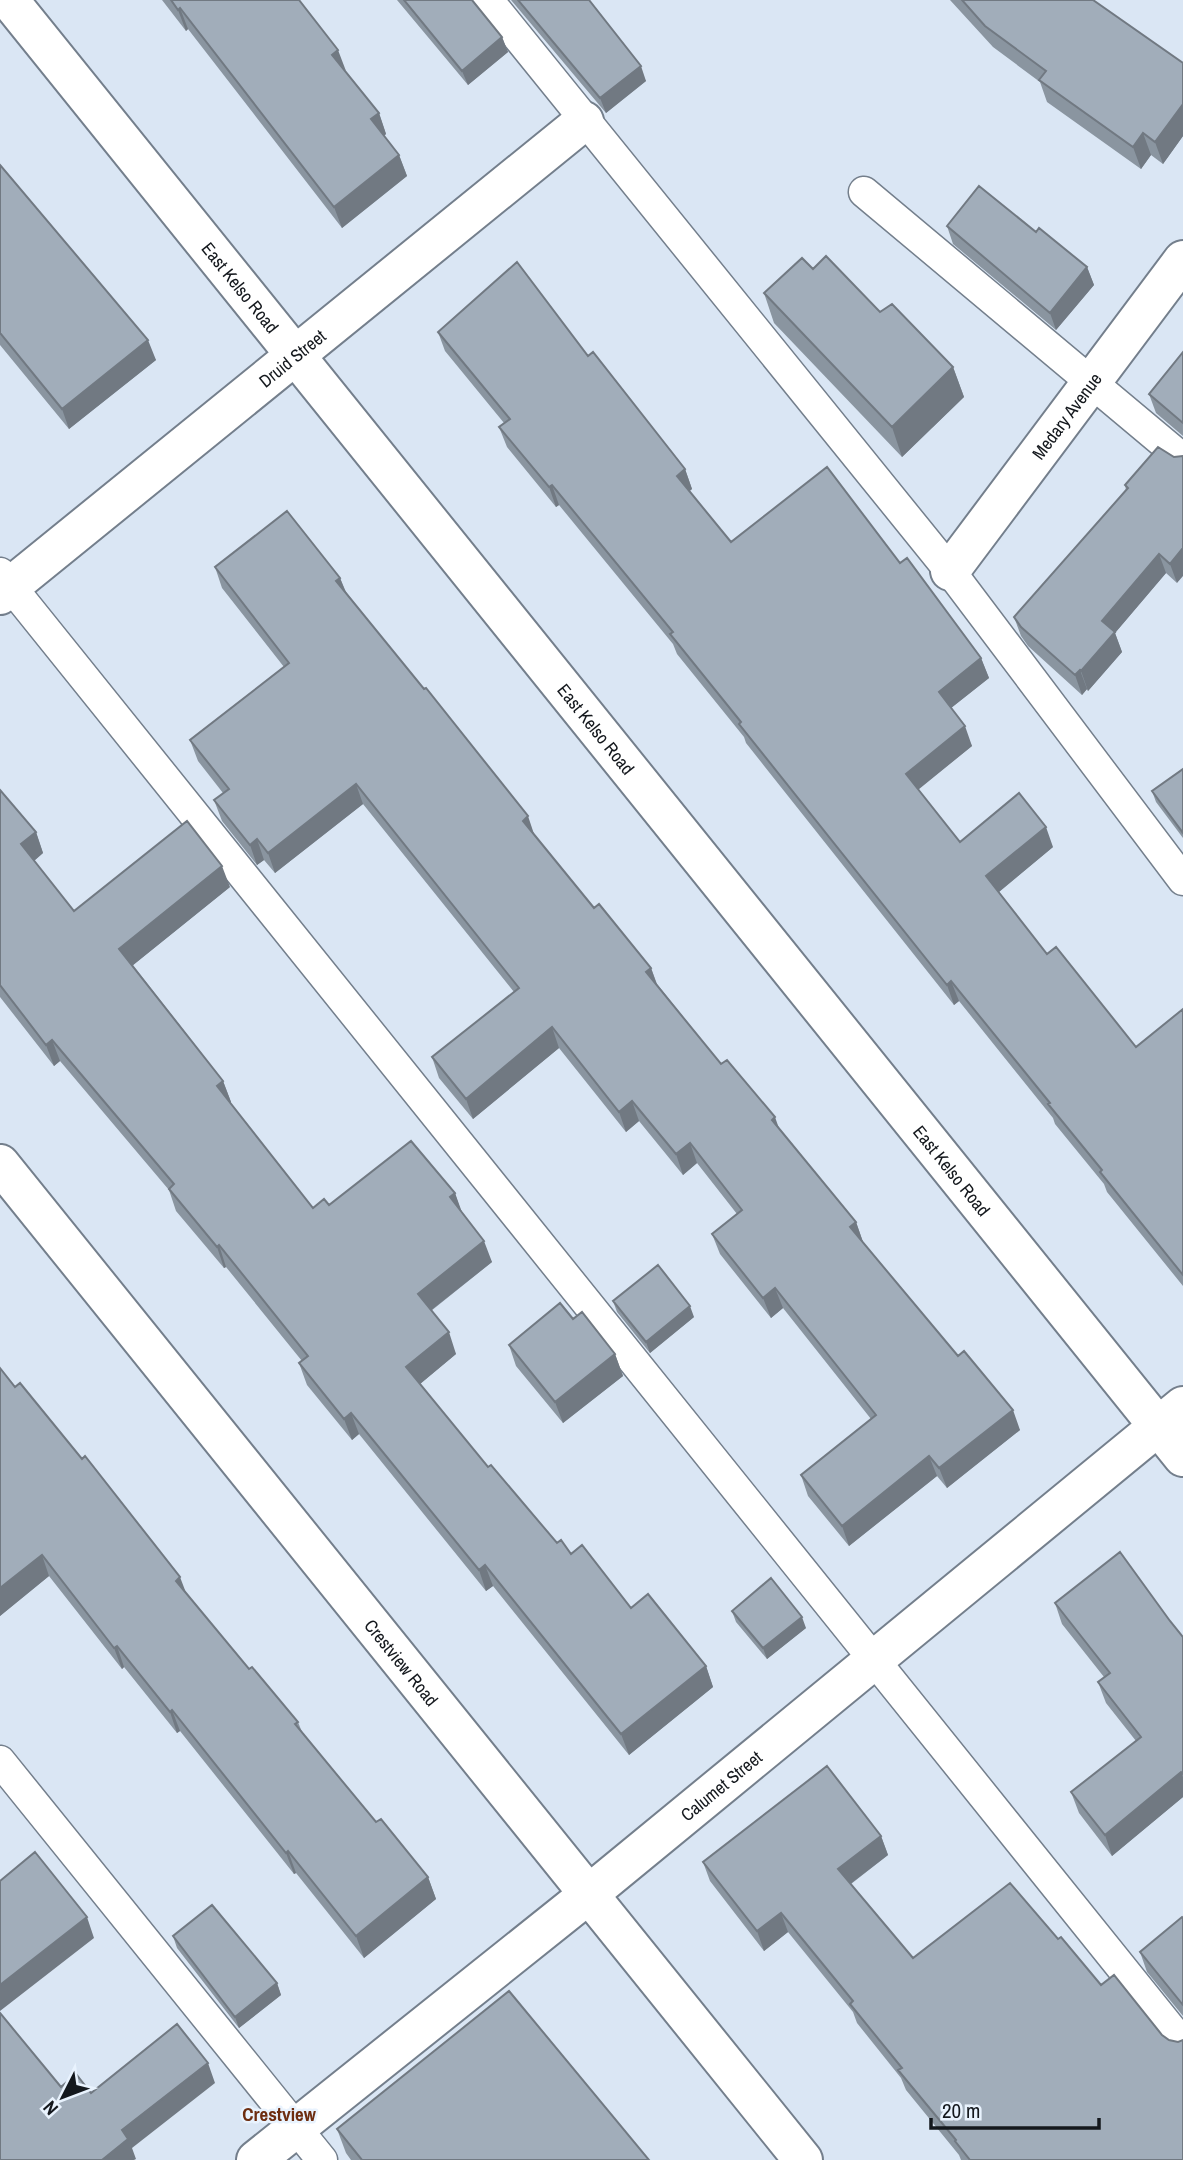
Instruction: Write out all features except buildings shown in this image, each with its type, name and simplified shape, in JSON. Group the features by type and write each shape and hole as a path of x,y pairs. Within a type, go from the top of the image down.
{"street":[{"name":"East Kelso Road","path":"9,0 295,356 1170,1416 1183,1457"},
{"name":"Druid Street","path":"4,585 295,356 584,121"},
{"name":"Medary Avenue","path":"950,571 1183,260"},
{"name":"Crestview Road","path":"0,1164 803,2160"},
{"name":"Calumet Street","path":"256,2160 589,1894 1170,1416"}],"lane":[{"path":"488,0 950,571 1183,880"},
{"path":"864,192 1183,459"},
{"path":"4,585 1183,2044"},
{"path":"0,1761 322,2160"}],"district":[{"name":"Crestview","path":"279,2114"}]}
